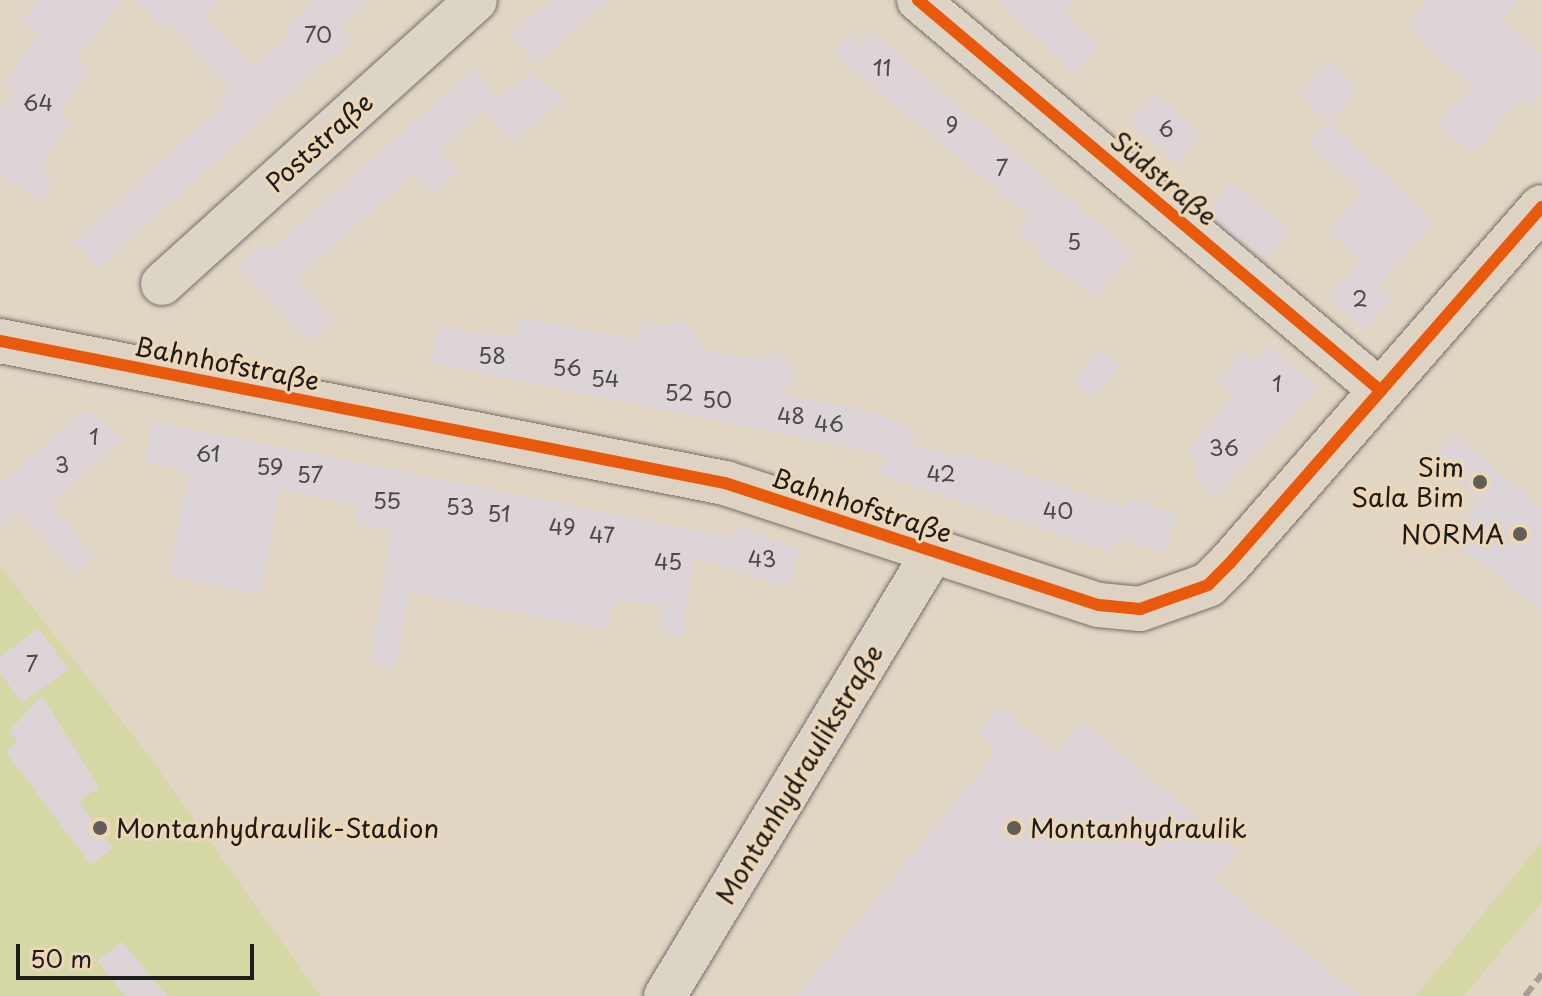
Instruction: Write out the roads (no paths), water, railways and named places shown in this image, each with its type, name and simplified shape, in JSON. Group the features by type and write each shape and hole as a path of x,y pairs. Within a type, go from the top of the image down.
{"main road":[{"name":"Bahnhofstraße","path":"0,341 725,483 1099,605 1140,609 1176,601 1230,563 1542,207"}],"street":[{"name":"Poststraße","path":"162,284 476,0"},
{"name":"Südstraße","path":"918,0 1381,391"},
{"name":"Montanhydraulikstraße","path":"665,996 933,552"}],"railway":[{"path":"1525,996 1542,974"}],"place":[{"name":"Sim Sala Bim","path":"1480,482"},
{"name":"NORMA","path":"1520,534"},
{"name":"Montanhydraulik-Stadion","path":"100,828"},
{"name":"Montanhydraulik","path":"1014,828"}]}
